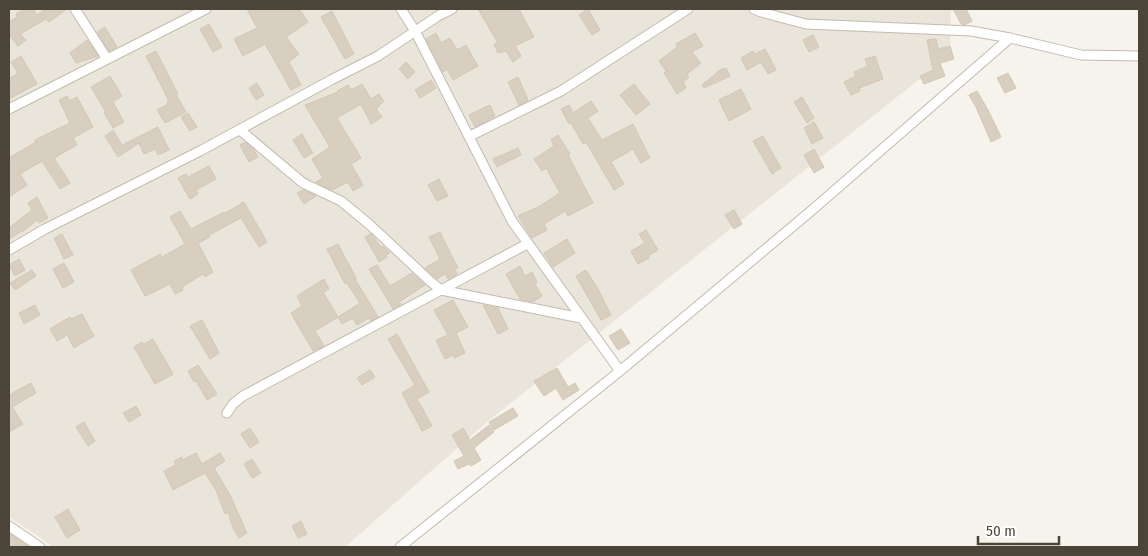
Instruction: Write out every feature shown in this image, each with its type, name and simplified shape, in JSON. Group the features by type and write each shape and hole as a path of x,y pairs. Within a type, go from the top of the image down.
{"street":[{"path":"75,9 107,59"},
{"path":"401,9 415,31 470,136 512,221 620,371"},
{"path":"9,250 45,229 240,130 378,56 452,9"},
{"path":"470,136 561,91 688,9"},
{"path":"9,109 203,10"},
{"path":"761,10 806,24 971,31 1081,55 1139,56"},
{"path":"400,547 620,371 811,211 1010,38"},
{"path":"240,130 303,183 341,201 441,290 494,299 581,318"},
{"path":"227,413 233,404 243,396 527,244"},
{"path":"9,526 40,547"}],"shaded area":[{"path":"9,9 951,9 950,55 488,421 345,547 52,547 9,517"}],"building":[{"path":"25,9 33,9 37,15 46,9 67,9 49,22 46,19 20,34 26,40 18,46 9,35 9,22 17,17 16,14"},
{"path":"247,9 299,9 308,22 286,37 299,54 289,62 301,85 291,90 265,44 243,56 234,39 257,28"},
{"path":"478,9 519,9 534,37 515,46 521,56 513,62 506,51 498,53 494,44 498,43"},
{"path":"588,9 600,30 592,35 579,15"},
{"path":"953,9 966,9 972,21 965,25 961,24"},
{"path":"332,11 354,54 345,59 321,17"},
{"path":"209,24 222,47 213,52 200,29"},
{"path":"105,27 117,47 109,51 97,32"},
{"path":"436,33 441,43 450,38 457,50 466,45 478,66 453,80 447,69 443,72 426,39"},
{"path":"695,33 703,46 692,52 701,63 687,74 689,77 683,82 686,88 677,94 659,61 677,47 676,44"},
{"path":"813,35 819,47 809,52 803,40"},
{"path":"936,39 938,49 950,46 954,59 940,63 945,76 924,84 920,76 933,70 927,40"},
{"path":"87,40 98,56 76,63 70,53"},
{"path":"765,49 776,70 768,74 761,62 747,70 741,58 753,51 755,54"},
{"path":"156,51 186,112 165,123 157,110 168,104 167,102 169,101 146,56"},
{"path":"21,56 37,84 9,99 9,78 18,74 11,62"},
{"path":"875,56 883,79 859,88 860,91 851,95 844,82 856,76 854,72 868,66 865,59"},
{"path":"406,62 415,72 408,79 399,69"},
{"path":"726,68 730,76 704,88 702,85 720,70"},
{"path":"1008,73 1016,88 1005,93 997,78"},
{"path":"110,76 122,96 113,102 124,122 113,128 91,87"},
{"path":"518,77 528,100 519,105 508,82"},
{"path":"431,80 436,88 420,98 415,90"},
{"path":"257,83 264,95 256,100 249,88"},
{"path":"362,84 371,99 379,94 384,101 376,109 382,117 371,124 361,104 337,118 361,158 351,164 363,185 353,191 348,182 332,190 316,182 323,178 312,159 330,147 305,105 338,92 348,85 351,90"},
{"path":"634,84 650,104 636,115 620,95"},
{"path":"741,89 751,109 729,121 719,100"},
{"path":"977,91 1001,137 991,142 969,95"},
{"path":"67,96 69,101 77,97 93,127 73,138 77,145 54,158 70,183 60,189 42,161 20,174 27,185 9,197 9,158 36,142 35,140 70,123 59,100"},
{"path":"802,97 814,118 807,123 794,102"},
{"path":"591,101 598,111 588,118 602,140 633,124 650,158 641,163 633,149 611,162 624,184 614,190 586,142 583,144 561,109 569,105 573,113"},
{"path":"490,105 495,116 475,127 469,115"},
{"path":"188,113 197,127 190,131 181,117"},
{"path":"814,122 823,138 812,144 804,128"},
{"path":"158,127 169,150 158,155 155,149 144,154 139,143 118,157 105,136 113,130 122,145"},
{"path":"302,134 313,153 304,158 293,140"},
{"path":"558,135 570,154 568,155 593,203 568,216 565,211 544,224 547,230 532,238 518,216 540,206 560,193 546,168 542,171 534,159 554,146 551,140"},
{"path":"763,136 781,168 772,174 753,141"},
{"path":"245,142 254,150 258,157 249,162 240,145"},
{"path":"518,148 521,155 497,167 493,159"},
{"path":"814,149 824,167 814,173 804,155"},
{"path":"209,166 216,179 196,190 198,194 190,199 178,178 186,174 188,177"},
{"path":"439,179 448,196 437,201 428,185"},
{"path":"303,190 316,196 304,204 297,193"},
{"path":"37,197 48,218 39,223 37,220 22,232 9,239 9,228 32,210 28,203"},
{"path":"244,202 267,242 259,247 241,218 198,243 213,272 205,277 203,274 182,287 183,290 175,294 170,284 145,296 131,270 160,254 162,257 185,244 170,217 180,211 191,229"},
{"path":"734,210 742,224 734,229 725,215"},
{"path":"646,230 658,250 638,264 631,251 645,243 639,234"},
{"path":"440,232 458,268 455,269 457,274 448,279 445,274 437,279 425,268 440,259 429,237"},
{"path":"62,234 73,255 64,259 54,238"},
{"path":"371,234 381,247 383,246 390,253 379,262 365,237"},
{"path":"567,239 575,253 553,267 544,253"},
{"path":"338,244 355,279 378,317 371,321 369,318 357,325 353,318 342,324 338,317 360,303 347,283 345,284 327,249"},
{"path":"19,259 25,270 15,276 9,265"},
{"path":"64,263 74,282 63,288 53,269"},
{"path":"377,265 390,286 412,273 425,285 399,302 401,304 393,309 369,269"},
{"path":"520,266 525,276 532,272 537,282 535,284 542,296 533,302 520,299 506,274"},
{"path":"32,270 36,276 15,290 10,283"},
{"path":"586,270 611,315 601,320 576,276"},
{"path":"324,279 329,289 323,292 338,317 315,331 324,346 313,351 291,313 302,306 297,296"},
{"path":"453,300 468,327 456,333 465,353 454,358 453,355 445,359 436,340 448,335 434,310"},
{"path":"35,305 40,315 24,324 19,313"},
{"path":"483,305 498,308 508,329 498,334"},
{"path":"82,314 94,336 74,348 67,335 57,341 50,329 70,317 71,319"},
{"path":"202,320 219,353 210,359 190,326"},
{"path":"621,329 630,343 618,350 609,336"},
{"path":"397,334 429,392 417,399 432,426 422,431 402,393 415,385 388,339"},
{"path":"153,339 173,374 155,384 134,347 142,342 144,344"},
{"path":"198,365 217,394 207,400 188,371"},
{"path":"557,368 568,387 575,383 579,390 563,400 556,388 544,396 534,381"},
{"path":"370,370 375,377 362,385 357,378"},
{"path":"31,383 36,393 12,407 23,424 9,432 9,395"},
{"path":"136,406 141,415 129,422 123,413"},
{"path":"513,408 518,416 494,430 489,422"},
{"path":"84,422 95,441 88,446 76,427"},
{"path":"489,425 494,432 474,448 481,460 471,466 469,464 458,469 454,461 464,456 452,435 463,428 470,440"},
{"path":"250,428 259,442 250,448 241,434"},
{"path":"196,453 202,464 220,453 225,461 214,468 230,495 247,533 239,538 233,528 228,512 225,514 216,490 205,473 173,490 164,471 176,465 174,461 182,457 183,460"},
{"path":"252,459 261,473 252,478 244,464"},
{"path":"68,509 80,530 67,538 55,517"},
{"path":"301,521 307,534 298,538 292,526"},
{"path":"9,533 29,547 9,547"}]}
